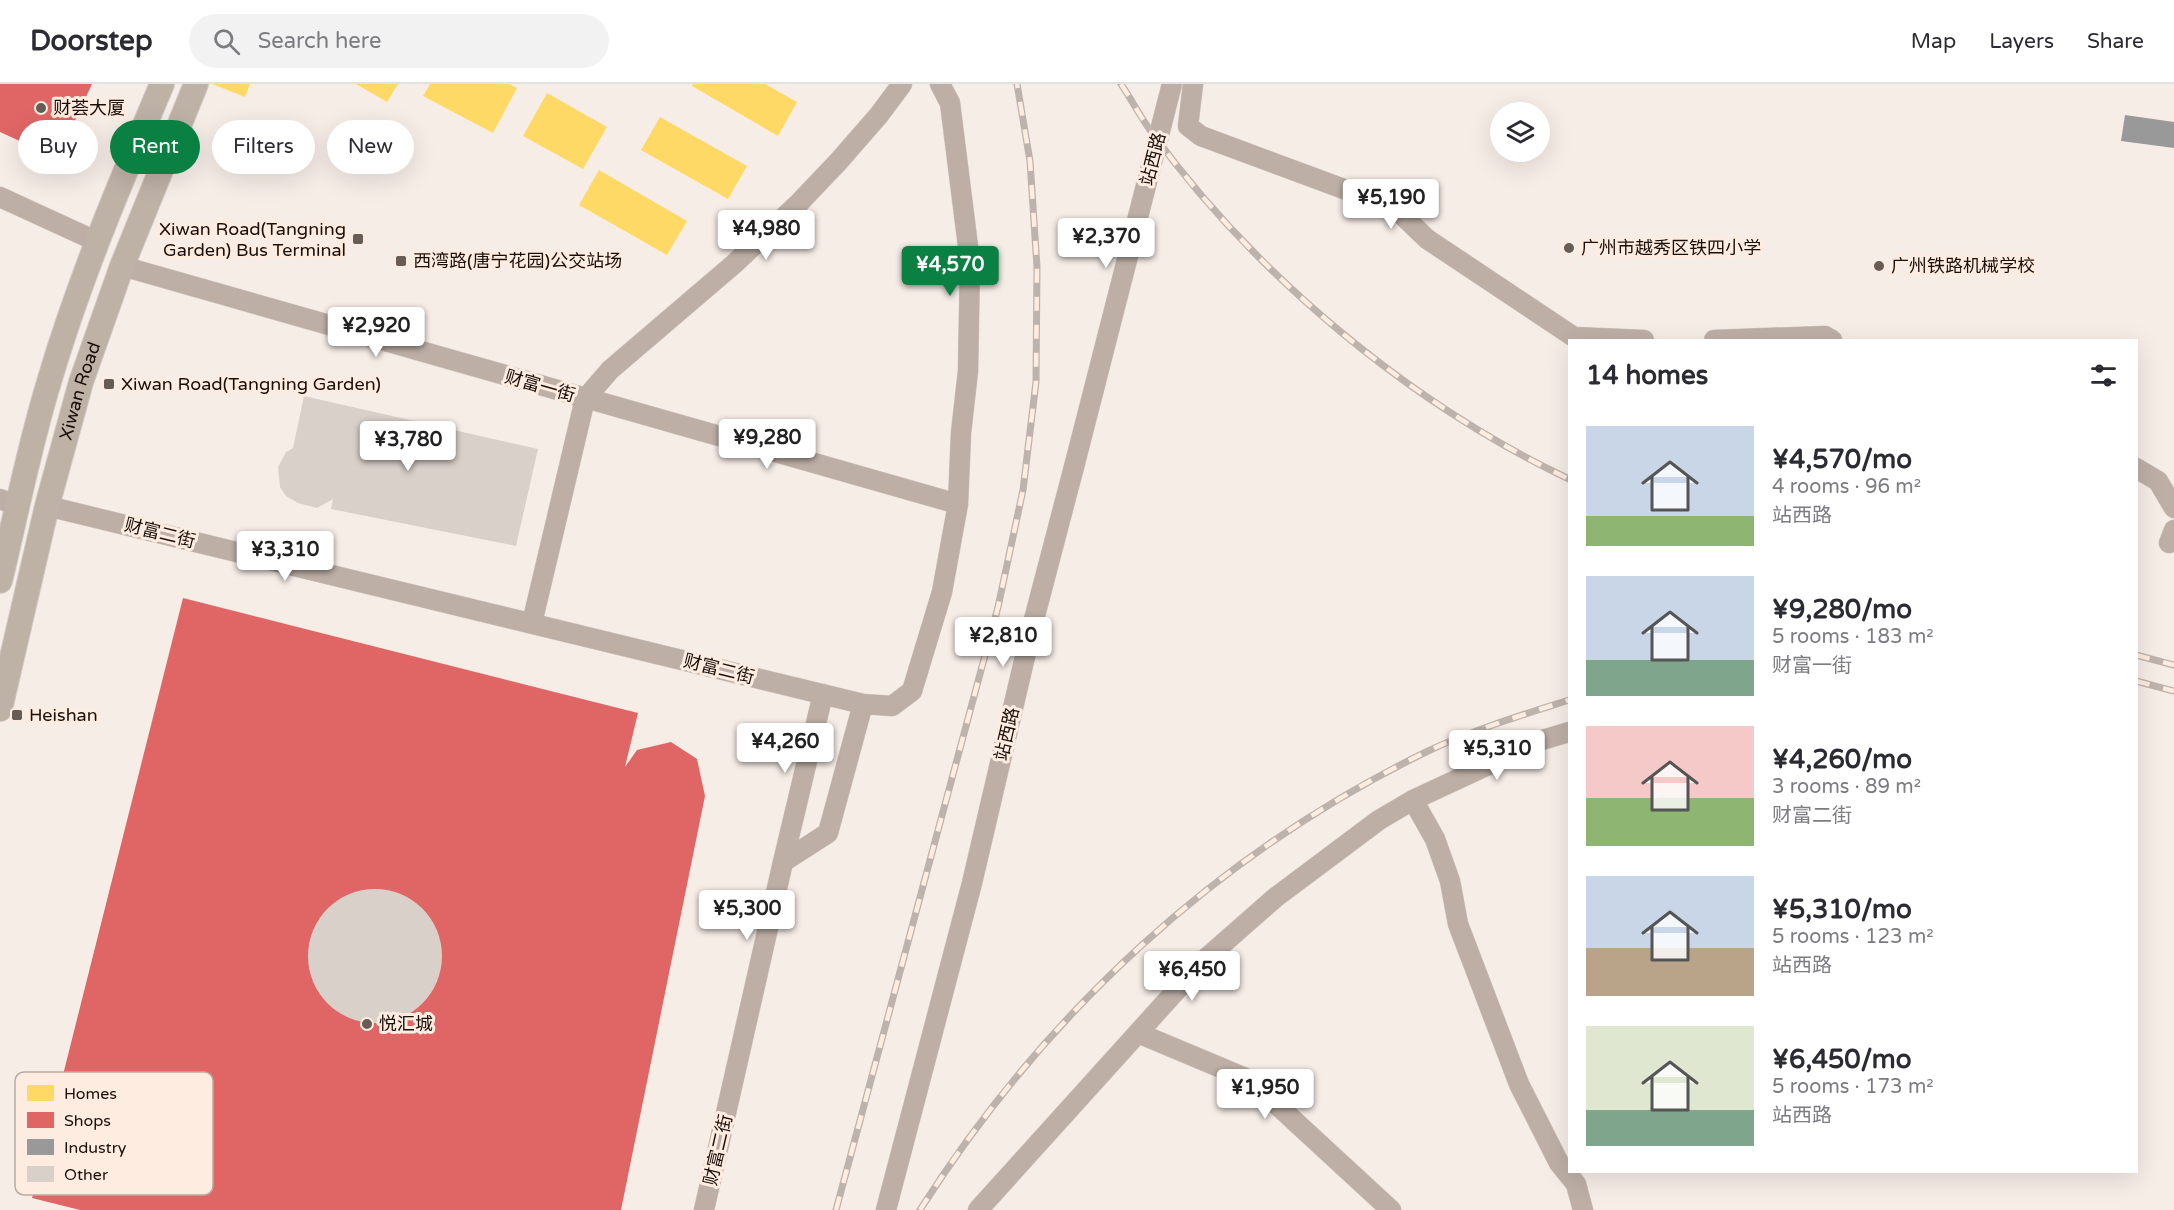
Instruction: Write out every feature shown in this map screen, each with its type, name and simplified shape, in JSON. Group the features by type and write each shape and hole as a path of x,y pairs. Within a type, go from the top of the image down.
{"main road":[{"name":"Xiwan Road","path":"0,581 9,502 98,242 162,84"},
{"name":"Xiwan Road","path":"0,709 47,506 81,382 122,266 196,84"}],"street":[{"path":"532,622 585,399 610,370 734,264 798,204 879,115 902,84"},
{"name":"财富二街","path":"47,506 532,622 863,705 892,706 912,691 942,592 958,504 961,433 968,371 970,262 950,104 940,84"},
{"path":"1180,87 1188,126 1201,136 1395,208 1427,239 1574,337 1621,339"},
{"name":"站西路","path":"886,1210 972,883 1031,631 1075,463 1180,87"},
{"path":"0,197 98,242"},
{"name":"财富一街","path":"122,266 958,504"},
{"path":"1742,339 1825,336 1830,339"},
{"path":"2138,469 2158,481 2174,508"},
{"name":"财富二街","path":"704,1210 823,694"},
{"path":"783,862 828,833 863,705"},
{"path":"978,1210 1202,962 1276,897 1379,820 1413,800 1542,740 1568,732"},
{"path":"1413,800 1435,839 1449,881 1458,924 1519,1084 1559,1163 1576,1184 1583,1210"},
{"path":"1138,1033 1250,1080 1391,1210"}],"building: Homes":[{"path":"212,84 250,84 245,97"},
{"path":"356,84 398,84 387,102"},
{"path":"430,84 509,84 517,88 493,133 423,96"},
{"path":"693,84 765,84 797,102 778,136 692,86"},
{"path":"547,93 607,127 583,169 523,136"},
{"path":"660,117 747,166 728,199 641,150"},
{"path":"599,170 687,221 667,255 579,205"}],"building: Shops":[{"name":"财荟大厦","path":"0,84 92,84 75,120 18,120 18,140 0,132"},
{"name":"悦汇城","path":"183,598 638,713 625,767 637,750 671,742 697,759 705,796 621,1210 80,1210 32,1198 33,1195 213,1195 213,1072 64,1072"}],"building: Industry":[{"path":"2125,115 2174,122 2174,148 2121,141"}],"building: Other":[{"path":"304,396 538,449 516,546 331,509 333,499 317,508 298,503 286,496 280,487 278,467 286,452 293,448"},
{"path":"375,889 400,895 422,909 436,931 442,956 436,981 422,1003 400,1017 375,1023 350,1017 328,1003 314,981 308,956 314,931 328,909 350,895"}],"railway":[{"path":"836,1210 998,607 1023,490 1036,382 1037,267 1030,161 1017,84"},
{"path":"1121,84 1150,130 1191,183 1237,235 1286,284 1338,330 1451,413 1509,448 1568,478"},
{"path":"2138,656 2174,665"},
{"path":"2138,682 2174,691"},
{"path":"920,1210 969,1138 1023,1070 1080,1005 1142,945 1208,889 1278,838 1351,792 1428,751 1480,730 1568,700"}],"place":[{"name":"财荟大厦","path":"41,108"},
{"name":"Xiwan Road(Tangning Garden) Bus Terminal","path":"358,239"},
{"name":"广州市越秀区铁四小学","path":"1569,248"},
{"name":"西湾路(唐宁花园)公交站场","path":"401,261"},
{"name":"广州铁路机械学校","path":"1879,266"},
{"name":"Xiwan Road(Tangning Garden)","path":"109,384"},
{"name":"Heishan","path":"17,715"},
{"name":"悦汇城","path":"367,1024"}]}
